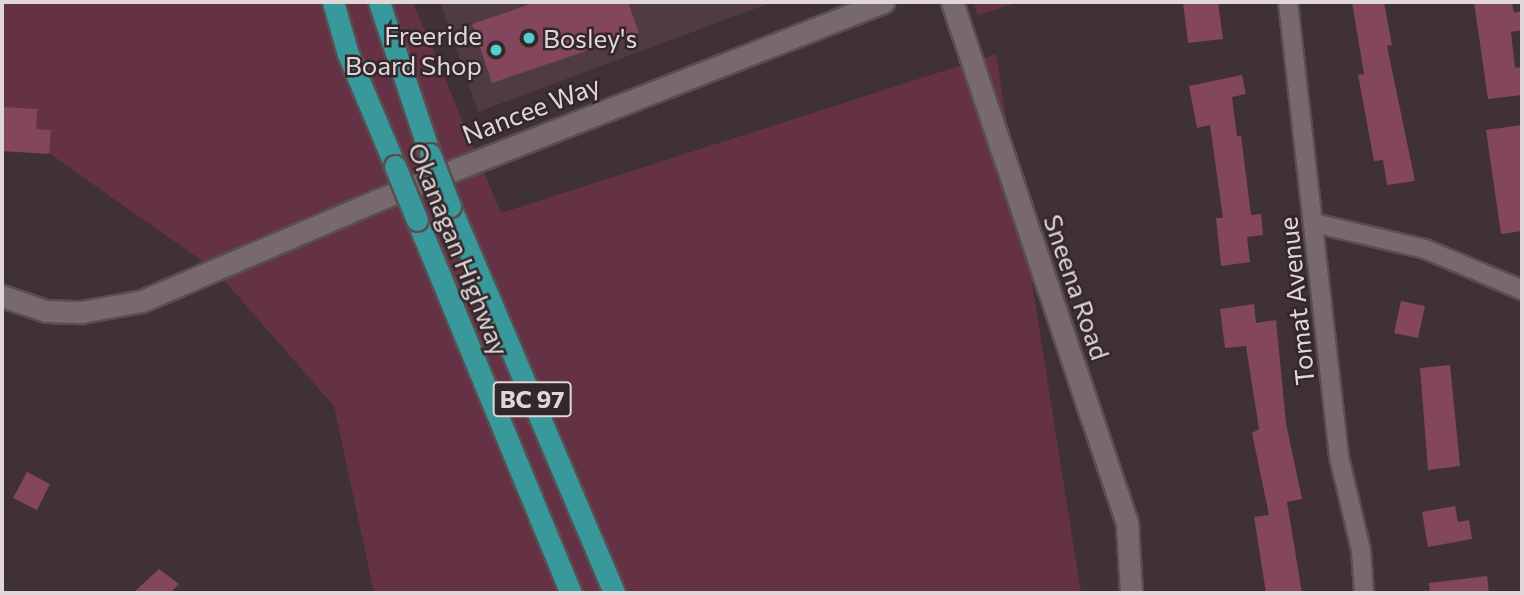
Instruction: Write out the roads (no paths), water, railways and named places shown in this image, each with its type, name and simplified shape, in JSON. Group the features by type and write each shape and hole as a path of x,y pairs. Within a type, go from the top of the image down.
{"highway":[{"path":"323,2 348,54"},
{"name":"Okanagan Highway","path":"332,2 348,54 571,593"},
{"name":"Okanagan Highway","path":"379,2 450,206 614,593"}],"street":[{"name":"Nancee Way","path":"2,296 46,311 81,312 142,301 375,201 883,2"},
{"name":"Sneena Road","path":"952,2 1127,523 1131,593"},
{"name":"Tomat Avenue","path":"1288,2 1339,457 1361,550 1364,593"},
{"path":"1314,223 1425,250 1522,290"}],"place":[{"name":"Bosley's","path":"529,38"},
{"name":"Freeride Board Shop","path":"496,50"}]}
